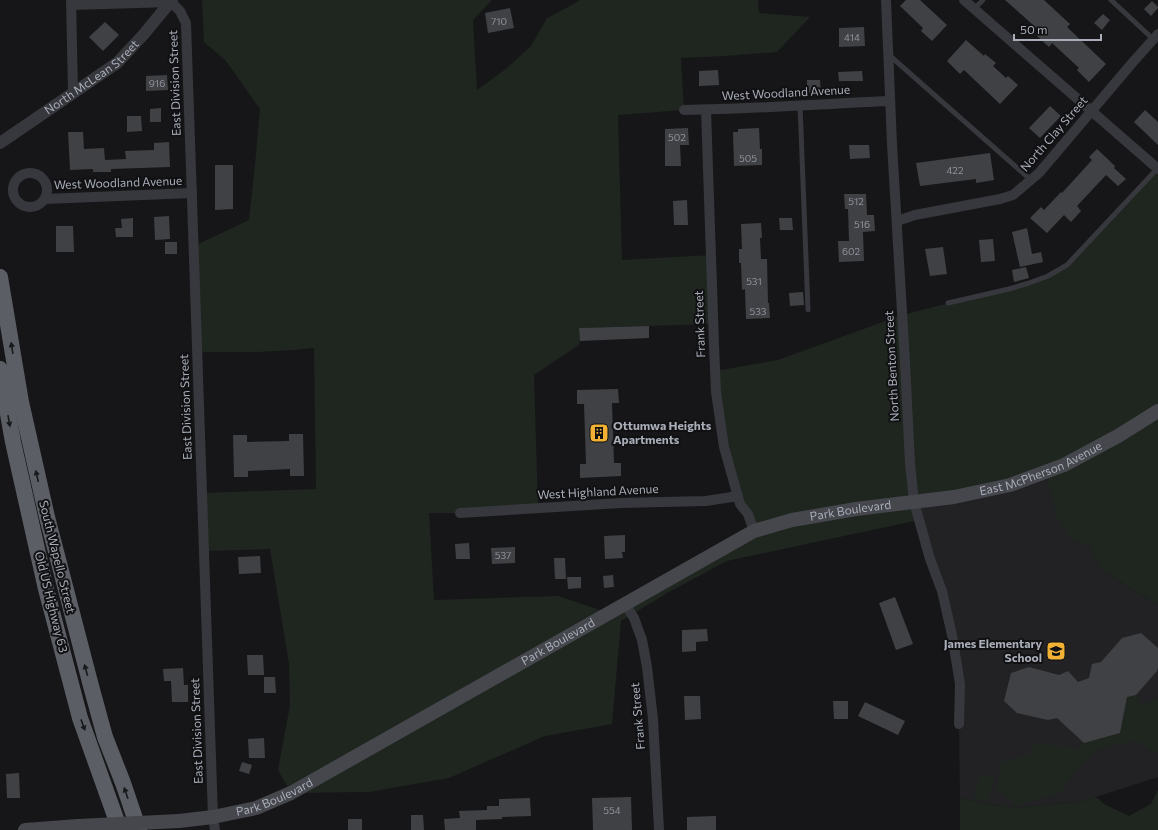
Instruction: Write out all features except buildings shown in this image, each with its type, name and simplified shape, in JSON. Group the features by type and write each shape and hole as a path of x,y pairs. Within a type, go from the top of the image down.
{"highway":[{"name":"South Wapello Street","path":"0,278 21,402 47,518 90,686 105,737 139,830"},
{"name":"Old US Highway 63","path":"0,369 13,442 46,589 80,718 120,830"}],"main road":[{"name":"East McPherson Avenue","path":"914,502 954,497 1010,485 1064,465 1118,436 1158,411"},
{"name":"Park Boulevard","path":"25,830 179,821 214,824 291,794 754,531 792,520 856,509 914,502"}],"street":[{"name":"North Benton Street","path":"886,0 890,101 910,463 914,502 930,559 942,591 952,635 960,684 959,724"},
{"path":"964,0 1158,169"},
{"path":"73,92 71,3 171,1"},
{"name":"North McLean Street","path":"0,143 117,63 144,34 171,1"},
{"name":"East Division Street","path":"171,1 180,11 186,23 214,824"},
{"name":"North Clay Street","path":"897,221 915,215 1000,199 1012,195 1039,173 1156,36"},
{"name":"West Woodland Avenue","path":"684,110 890,101"},
{"name":"Frank Street","path":"706,110 716,392 724,446 740,504 748,514 754,531"},
{"name":"West Woodland Avenue","path":"45,199 192,193"},
{"name":"West Highland Avenue","path":"460,513 706,501 738,496"},
{"name":"Frank Street","path":"625,604 634,618 642,640 647,667 653,719 658,830"}],"lane":[{"path":"974,9 983,0"},
{"path":"1111,0 1156,36"},
{"path":"889,54 1031,180"},
{"path":"800,105 808,310"},
{"path":"948,303 1009,289 1028,283 1048,276 1067,265 1158,169"}],"shaded area":[{"path":"202,0 492,0 473,20 477,90 507,68 531,46 547,18 581,0 758,0 759,13 810,17 777,52 681,58 684,110 618,115 622,260 711,255 713,324 579,328 579,345 534,375 538,508 460,513 429,513 434,600 558,596 609,613 753,531 738,496 715,371 778,360 902,315 1029,283 1067,265 1158,169 1158,605 1101,570 1090,548 1068,536 1057,518 1045,472 914,502 919,520 727,561 669,592 621,621 612,724 545,736 449,778 369,792 291,793 278,770 290,705 289,664 270,549 204,551 202,493 316,489 314,348 258,352 197,352 194,246 249,220 260,109 226,61 204,42"},
{"name":"James Elementary School","path":"1045,472 1068,536 1090,548 1101,570 1158,605 1158,777 1083,801 1016,808 960,798 959,724 952,635 914,502"},
{"path":"1136,695 1142,705 1158,699 1158,749 1154,753 1137,741 1095,750 1074,772 1059,794 1016,806 996,789 1001,762 1029,754 1033,744 1070,746 1072,749 1083,747 1084,743 1120,733 1127,697"},
{"path":"979,774 994,777 989,802 974,799"},
{"path":"1158,790 1158,830 960,830 960,798 1016,808 1083,801 1096,797 1104,804 1129,816 1151,804"}],"place":[{"name":"Ottumwa Heights Apartments","path":"599,433"},
{"name":"James Elementary School","path":"1056,651"}]}
